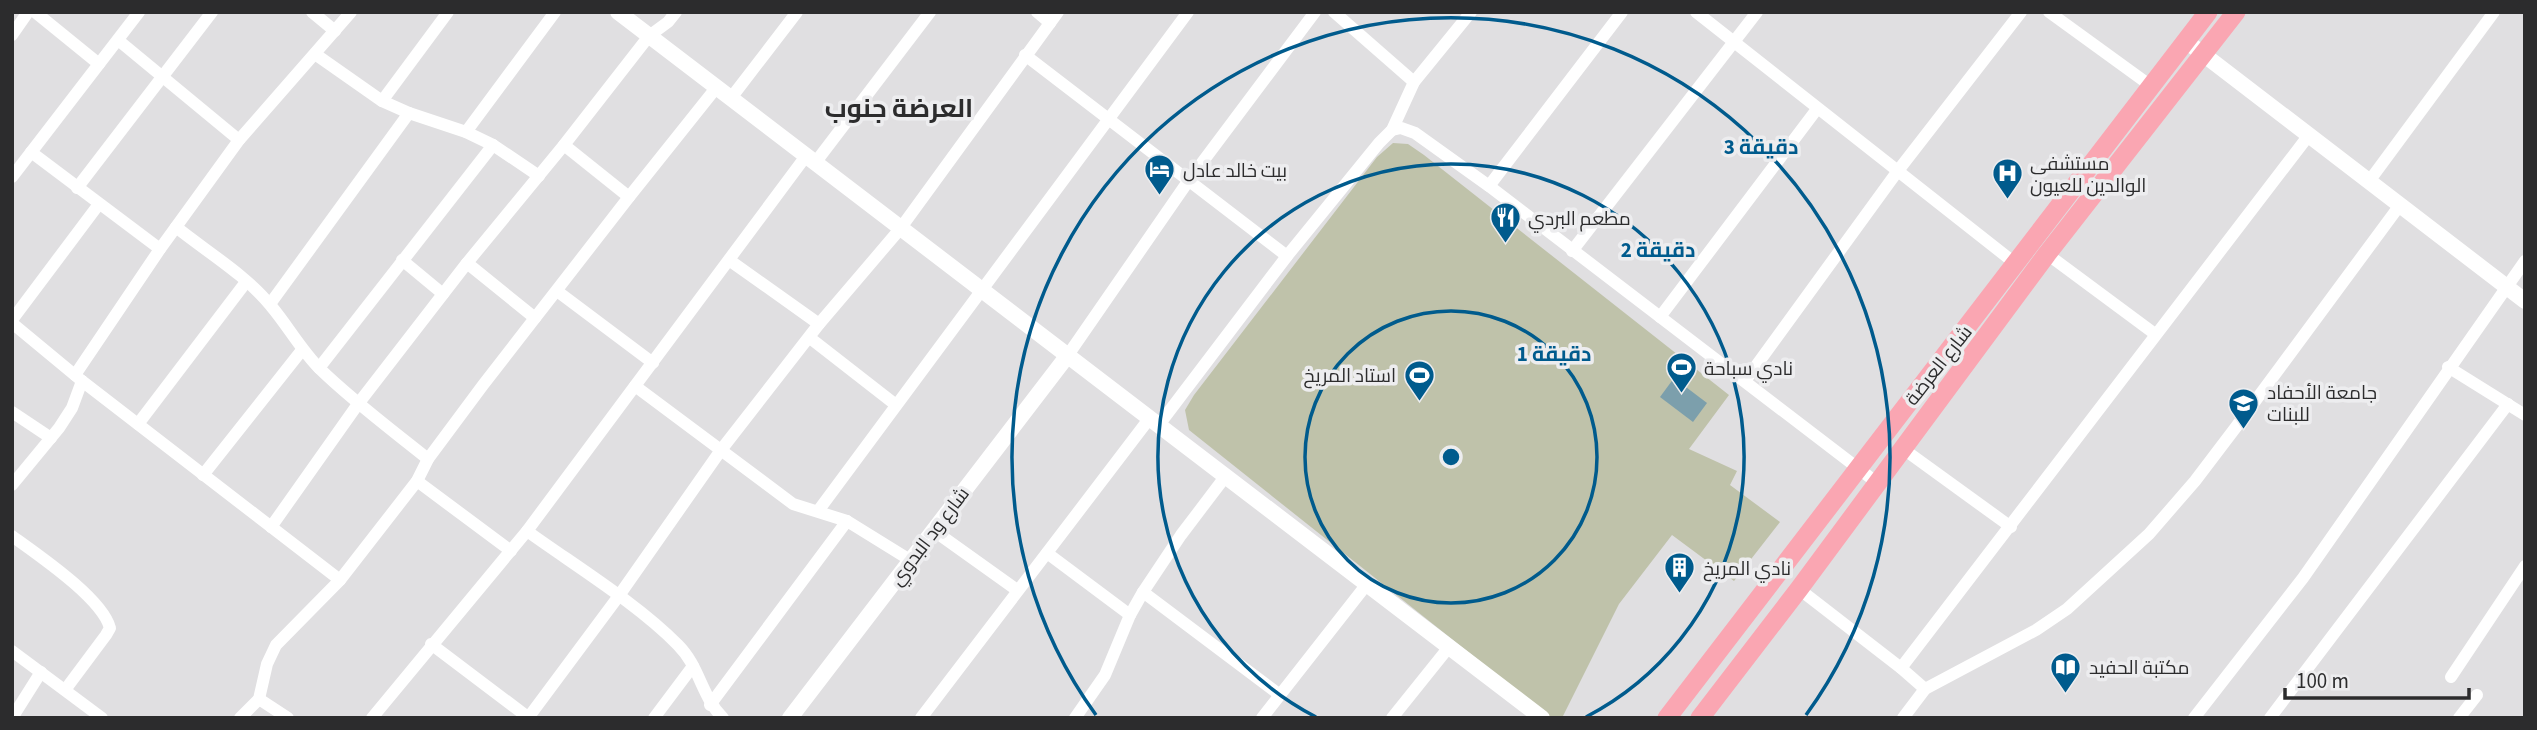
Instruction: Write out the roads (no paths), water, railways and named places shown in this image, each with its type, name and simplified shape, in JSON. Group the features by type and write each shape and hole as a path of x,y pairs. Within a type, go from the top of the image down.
{"main road":[{"name":"شارع العرضة","path":"1667,718 2208,12"},
{"name":"شارع العرضة","path":"1700,718 2047,254 2236,12"}],"street":[{"path":"12,35 28,12"},
{"path":"34,12 99,64"},
{"path":"12,177 139,12"},
{"path":"77,187 212,12"},
{"path":"312,12 335,31"},
{"path":"15,477 51,438 72,408 79,378 160,249 239,140 351,12"},
{"path":"466,132 555,12"},
{"path":"618,12 1450,647 1534,715"},
{"path":"271,527 358,404 467,263 649,36 668,22 676,12"},
{"path":"731,99 797,12"},
{"path":"372,718 527,531 730,260 930,12"},
{"path":"431,644 528,718 618,597 721,450 819,324 900,229 1054,18 1037,12"},
{"path":"818,511 1188,12"},
{"path":"1068,355 1189,180 1315,12"},
{"path":"1334,12 1415,82"},
{"path":"926,716 1017,590 1392,130 1415,82 1471,12"},
{"path":"1489,186 1622,12"},
{"path":"1696,12 2016,264"},
{"path":"1572,251 1757,12"},
{"path":"1745,381 1897,172 2021,12"},
{"path":"2049,12 2151,86"},
{"path":"2370,180 2494,12"},
{"path":"382,101 442,15"},
{"path":"117,40 239,140"},
{"path":"2186,41 2525,301"},
{"path":"315,54 382,101 466,132 493,145 539,176"},
{"path":"1025,55 1287,256"},
{"path":"240,718 258,699 267,664 276,645 340,580 417,481 428,459 535,318 716,88"},
{"path":"1660,317 1817,109"},
{"path":"270,304 409,113"},
{"path":"1392,130 1401,128 1415,133 1489,186 1876,482"},
{"path":"1901,668 2309,135"},
{"path":"319,368 493,145"},
{"path":"564,145 629,197"},
{"path":"31,152 160,249"},
{"path":"99,204 12,322 79,378 340,580"},
{"path":"1903,718 1925,689 2036,630 2067,609 2149,534 2212,460 2400,205"},
{"path":"176,227 270,304 302,350 319,368 358,404 428,459"},
{"path":"2047,254 2155,334"},
{"path":"402,260 443,294"},
{"path":"730,260 819,324"},
{"path":"2194,718 2303,579 2448,367 2525,261"},
{"path":"467,263 535,318"},
{"path":"138,424 246,282"},
{"path":"557,291 653,363"},
{"path":"810,338 896,405"},
{"path":"203,475 302,350"},
{"name":"شارع ود البدوي","path":"790,718 1068,355"},
{"path":"2448,367 2525,415"},
{"path":"635,386 793,504 847,521 910,561"},
{"path":"2270,718 2508,404"},
{"path":"12,412 51,438"},
{"path":"1902,448 2011,527"},
{"path":"1075,718 1105,675 1130,615 1143,592 1181,535 1225,477"},
{"path":"417,481 511,551"},
{"path":"710,705 847,521"},
{"path":"933,530 1017,590"},
{"path":"527,531 656,624 680,646 693,666 710,705 723,718"},
{"path":"12,536 78,587 108,620 110,628 106,635 65,690"},
{"path":"1048,553 1130,615"},
{"path":"2451,677 2525,566"},
{"path":"1262,718 1367,584"},
{"path":"1799,589 1925,689"},
{"path":"1143,592 1280,695"},
{"path":"1392,718 1450,647"},
{"path":"12,651 102,718"},
{"path":"654,718 693,666"},
{"path":"12,718 41,672"},
{"path":"2459,718 2477,695"},
{"path":"258,699 288,718"}],"water":[{"path":"1674,378 1707,403 1693,422 1660,397"}],"place":[{"name":"بيت خالد عادل","path":"1160,197"},
{"name":"مستشفى الوالدين للعيون","path":"2007,201"},
{"name":"مطعم البردي","path":"1505,245"},
{"name":"نادي سباحة","path":"1681,395"},
{"name":"استاد المريخ","path":"1419,402"},
{"name":"جامعة الأحفاد للبنات","path":"2244,430"},
{"name":"نادي المريخ","path":"1680,595"},
{"name":"مكتبة الحفيد","path":"2066,694"}],"district":[{"name":"العرضة جنوب","path":"899,108"}]}
